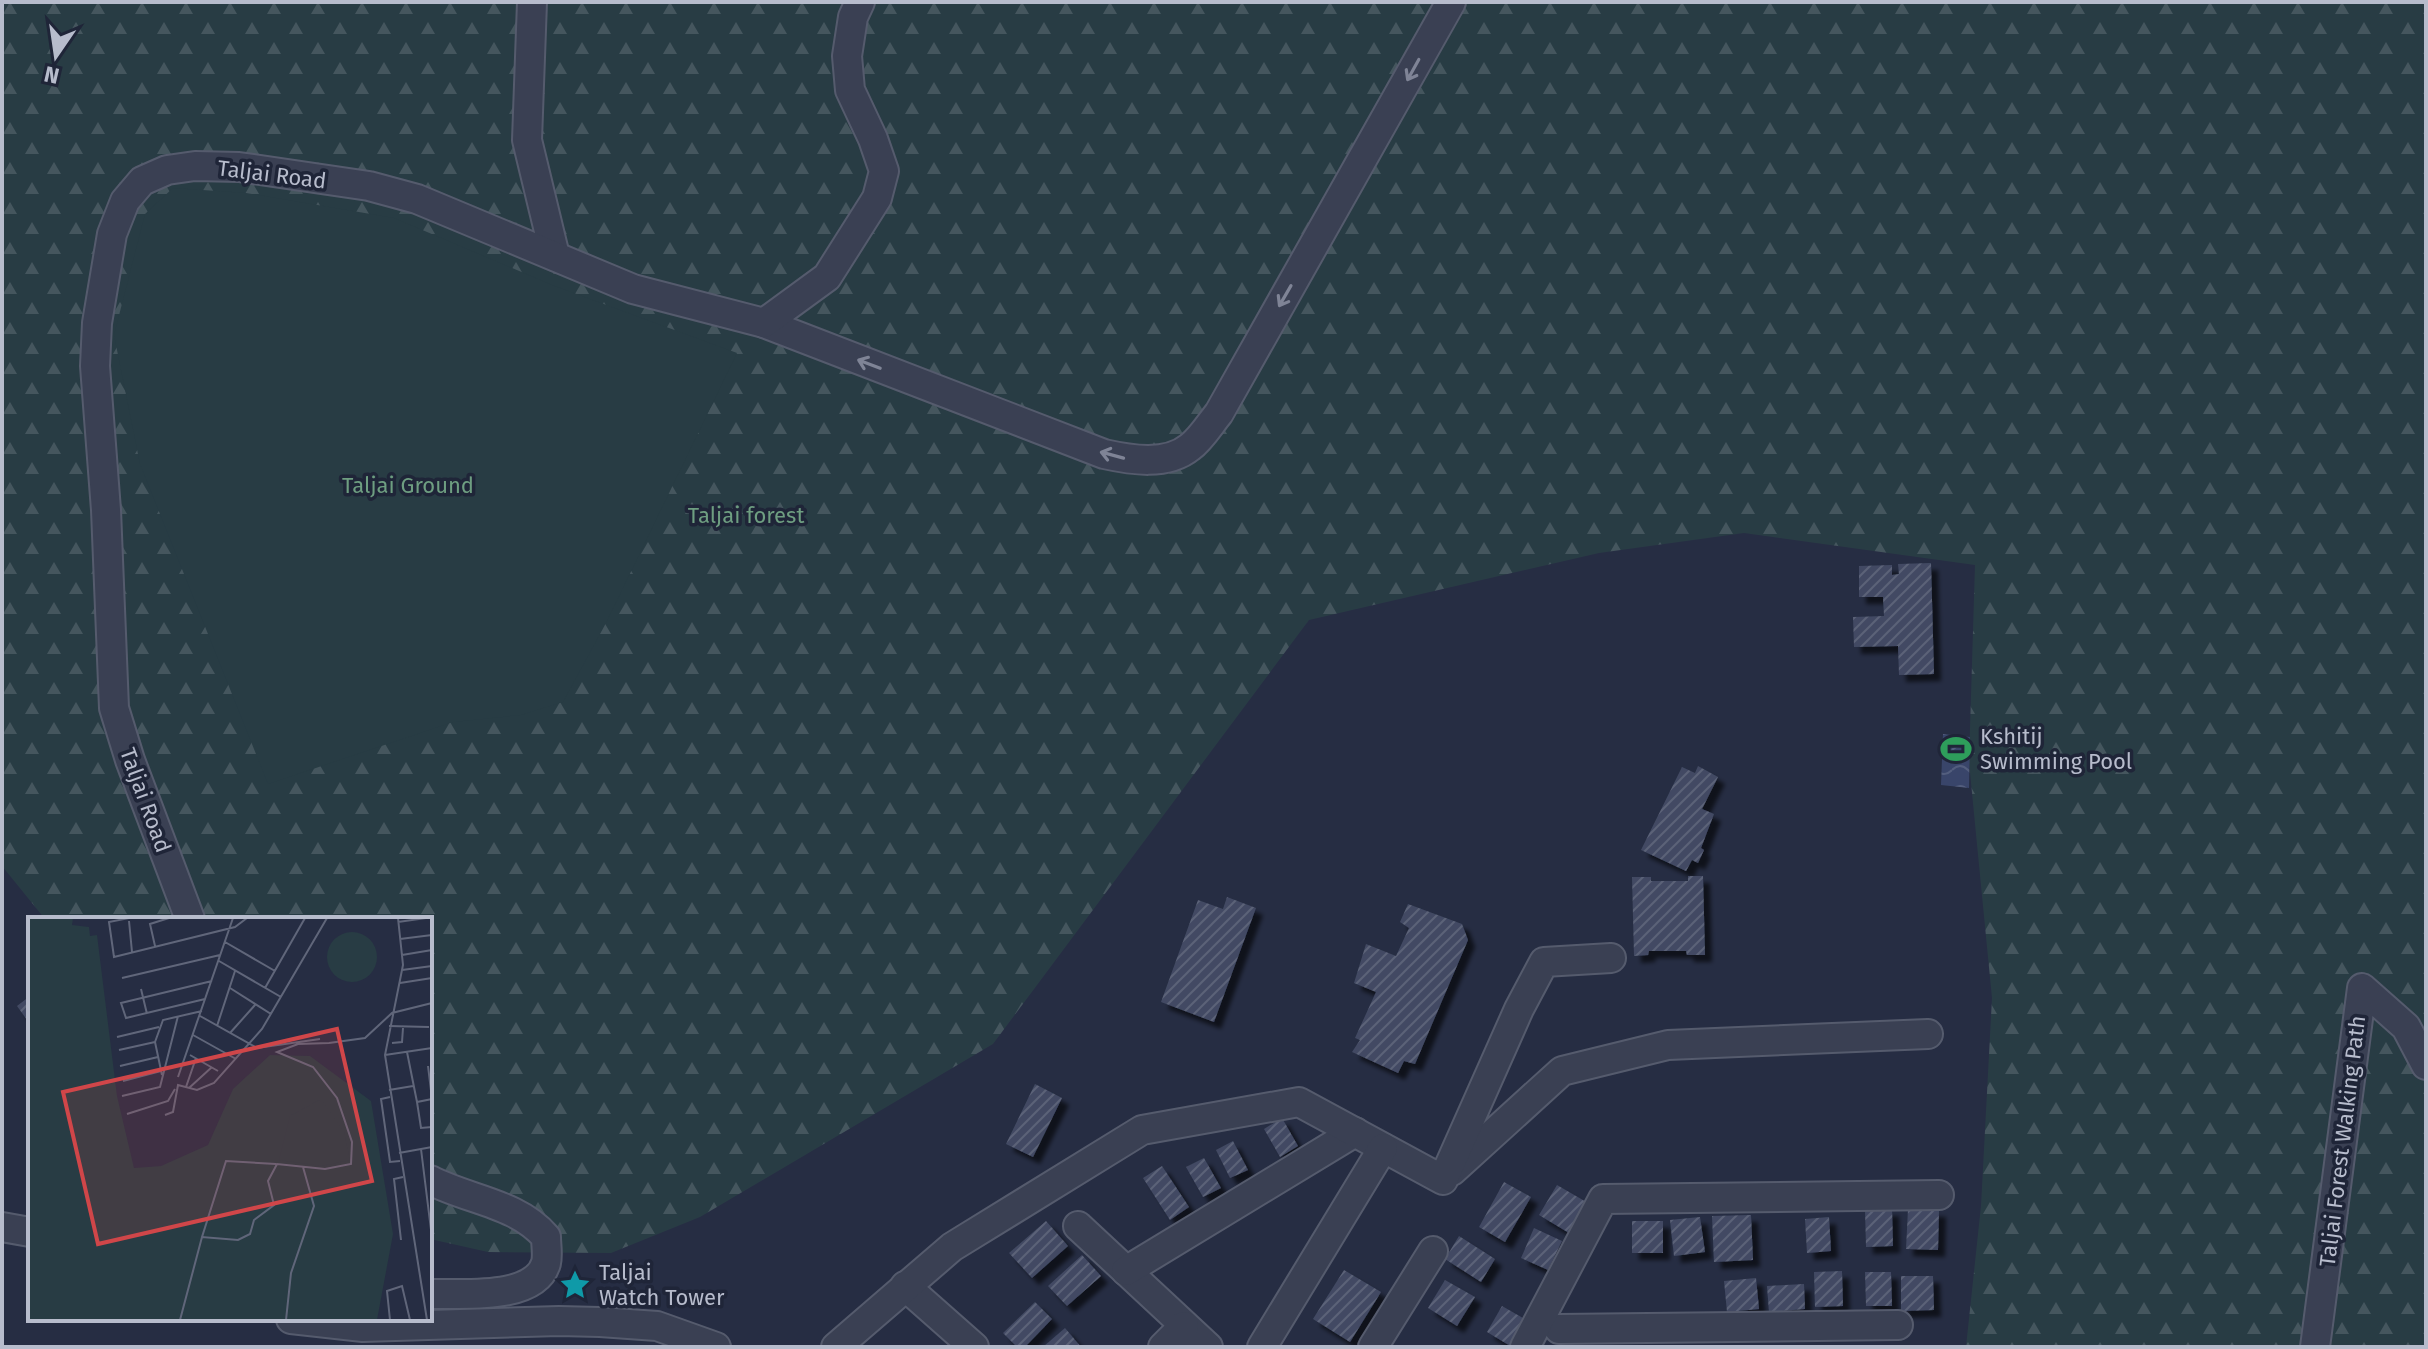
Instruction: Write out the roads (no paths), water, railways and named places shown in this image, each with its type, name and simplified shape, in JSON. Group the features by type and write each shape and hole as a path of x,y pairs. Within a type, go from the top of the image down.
{"street":[{"path":"532,2 527,140 555,256"},
{"path":"764,323 827,277 877,198 884,171 850,90 847,56 853,17 860,2"},
{"name":"Taljai Road","path":"189,917 130,760 114,708 106,510 95,366 97,323 112,234 125,201 142,181 167,170 195,166 239,167 369,186 417,199 633,289 764,323 1104,454 1138,461 1163,458 1189,448 1219,413 1451,2"},
{"path":"1443,1180 1519,1009 1544,962 1611,958"},
{"name":"Taljai Forest Walking Path","path":"2315,1347 2362,988 2406,1027 2426,1065"},
{"path":"1443,1180 1562,1071 1668,1045 1928,1034"},
{"path":"836,1347 952,1247 1142,1130 1299,1102 1443,1180"},
{"path":"1126,1271 1355,1132"},
{"path":"1262,1347 1383,1148"},
{"path":"432,1181 450,1191 497,1205 534,1223 546,1237 546,1264 528,1285 495,1293 432,1294"},
{"path":"1525,1347 1603,1199 1939,1195"},
{"path":"1078,1226 1208,1347"},
{"path":"2,1227 28,1232"},
{"path":"1373,1347 1433,1251"},
{"path":"1558,1285 1559,1338 1898,1325"},
{"path":"905,1286 974,1347"},
{"path":"309,1321 363,1327 600,1322 657,1326 716,1347"},
{"path":"1163,1347 1184,1326"}],"water":[{"name":"Kshitij Swimming Pool","path":"1943,734 1970,737 1969,788 1941,785"}],"place":[{"name":"Kshitij Swimming Pool","path":"1956,749"},
{"name":"Taljai Watch Tower","path":"575,1285"}],"park label":[{"name":"Taljai Ground","path":"408,485"},
{"name":"Taljai forest","path":"746,515"}]}
